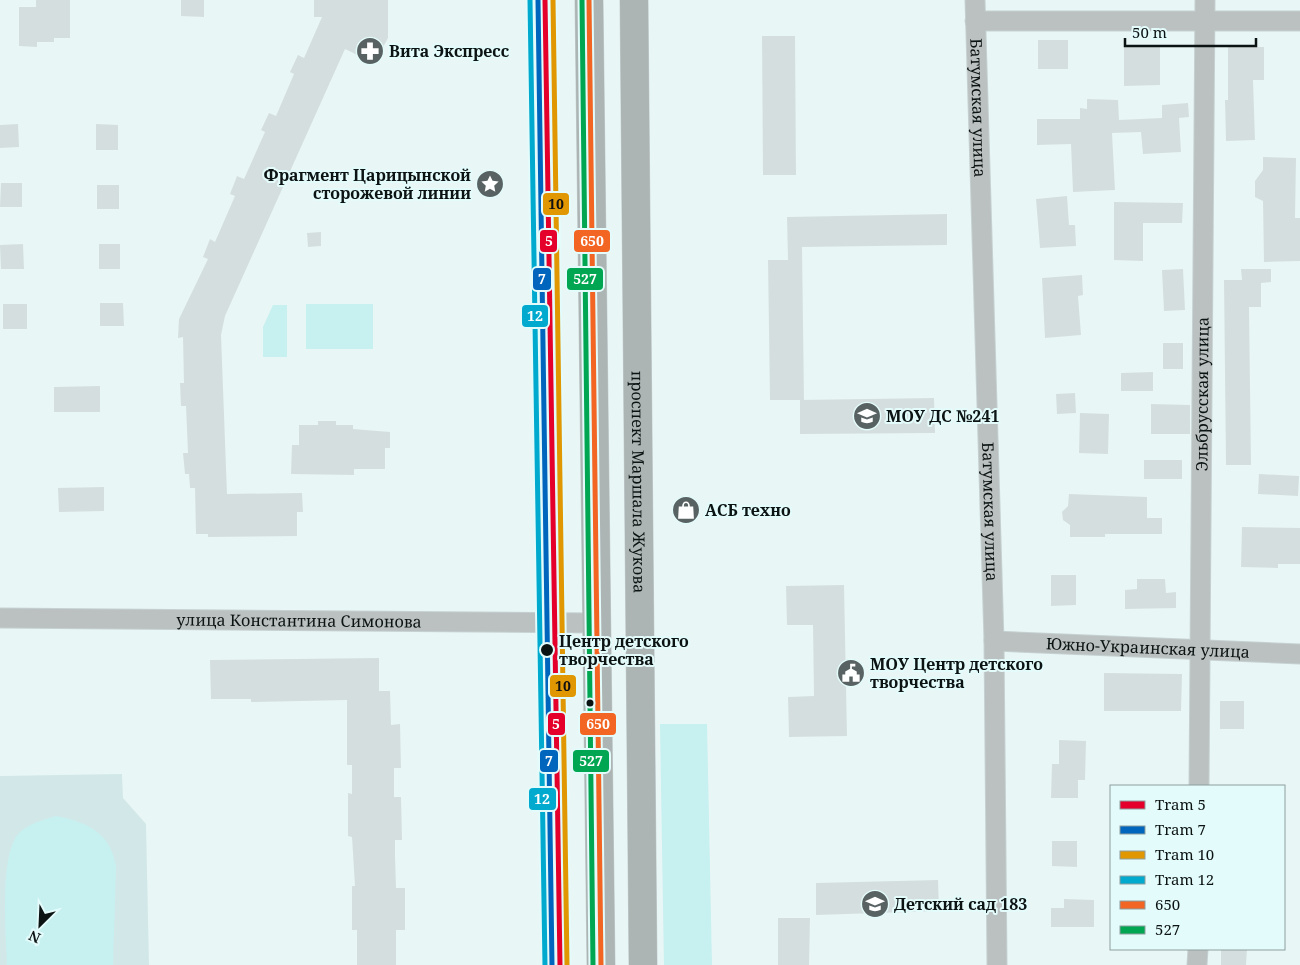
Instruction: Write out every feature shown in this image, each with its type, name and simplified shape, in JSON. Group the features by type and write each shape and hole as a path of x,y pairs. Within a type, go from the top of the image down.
{"highway":[{"path":"590,0 601,965"},
{"name":"проспект Маршала Жукова","path":"634,0 643,965"}],"street":[{"name":"Батумская улица","path":"975,0 994,641 997,965"},
{"name":"Эльбрусская улица","path":"1199,785 1205,0"},
{"path":"975,21 1300,21"},
{"name":"улица Константина Симонова","path":"0,618 596,623"},
{"name":"Южно-Украинская улица","path":"994,641 1300,654"},
{"path":"1198,950 1198,965"}],"shaded area":[{"path":"306,304 373,304 373,349 306,349"},
{"path":"273,305 287,305 287,357 263,357 263,327"},
{"path":"660,724 707,724 712,965 664,965"},
{"path":"122,774 123,798 146,824 149,965 0,965 0,776"},
{"path":"56,816 78,822 96,831 109,846 113,855 116,867 113,965 7,965 5,898 11,848 16,837 24,829 34,823"}],"building":[{"path":"36,0 70,0 70,38 54,38 54,42 37,42 37,47 19,46 19,7 36,7"},
{"path":"181,0 204,0 204,17 181,16"},
{"path":"314,0 388,0 388,38 374,63 345,49 225,316 221,335 227,494 302,493 303,512 297,512 297,536 208,537 208,534 196,534 195,488 190,488 189,474 185,474 183,453 188,453 186,406 181,406 180,383 184,383 183,337 178,338 179,319 208,259 203,257 210,239 215,242 235,196 230,194 237,176 244,179 265,132 261,130 269,113 276,116 294,74 290,72 298,55 304,58 322,17 314,17"},
{"path":"762,36 795,36 796,175 763,175"},
{"path":"1038,40 1068,40 1068,69 1038,69"},
{"path":"1160,46 1160,85 1124,86 1124,47"},
{"path":"1228,47 1264,47 1264,80 1253,80 1255,140 1226,141 1225,100 1228,100"},
{"path":"1087,99 1118,100 1119,120 1162,118 1162,105 1188,103 1189,117 1179,118 1181,152 1143,154 1141,132 1112,133 1115,190 1073,192 1071,144 1037,145 1037,119 1080,119 1080,108 1087,109"},
{"path":"18,124 19,147 0,148 0,125"},
{"path":"96,124 118,125 118,150 96,150"},
{"path":"1263,157 1296,158 1295,218 1300,218 1300,261 1264,262 1263,201 1255,197 1255,181 1263,170"},
{"path":"1,183 22,183 22,207 0,207"},
{"path":"97,185 119,185 119,209 97,209"},
{"path":"1067,196 1069,225 1075,225 1076,246 1040,248 1036,199"},
{"path":"1114,202 1183,203 1182,223 1143,223 1143,261 1114,260"},
{"path":"947,214 947,245 802,247 804,400 770,400 768,260 788,260 787,217"},
{"path":"321,232 321,246 308,247 307,233"},
{"path":"23,244 24,269 1,269 0,245"},
{"path":"99,244 120,244 120,269 99,269"},
{"path":"1183,269 1185,310 1164,311 1162,270"},
{"path":"1241,269 1271,269 1271,282 1261,283 1261,307 1249,307 1251,465 1226,465 1224,280 1242,280"},
{"path":"1082,275 1083,295 1078,296 1081,335 1045,338 1042,278"},
{"path":"100,303 123,303 124,326 100,326"},
{"path":"3,304 27,304 27,329 3,329"},
{"path":"1163,343 1183,343 1183,369 1163,369"},
{"path":"1153,372 1153,391 1121,391 1121,373"},
{"path":"100,386 100,412 54,412 54,387"},
{"path":"1075,393 1076,413 1057,414 1056,394"},
{"name":"МОУ ДС №241","path":"934,398 935,433 800,434 800,400"},
{"path":"1151,404 1190,405 1190,434 1151,434"},
{"path":"1080,413 1109,414 1108,454 1079,453"},
{"path":"318,421 336,421 336,425 353,425 353,429 390,432 390,448 385,448 385,469 354,469 354,475 291,474 292,445 299,445 299,425 318,425"},
{"path":"1144,460 1182,460 1182,479 1144,479"},
{"path":"1259,474 1299,476 1298,496 1258,494"},
{"path":"104,487 104,511 59,512 58,488"},
{"path":"1069,494 1147,497 1147,518 1162,518 1162,534 1105,534 1105,537 1070,537 1070,525 1063,520 1062,512 1068,506"},
{"path":"1242,527 1300,528 1300,564 1278,564 1278,568 1241,567"},
{"path":"1051,575 1076,575 1076,605 1051,606"},
{"path":"1137,579 1165,579 1166,593 1176,592 1176,608 1125,609 1125,590 1137,589"},
{"path":"844,585 847,736 789,737 788,697 814,696 813,625 787,625 786,586"},
{"path":"379,658 379,691 390,691 391,725 400,724 401,768 394,768 394,797 401,797 402,840 395,840 395,855 396,888 405,888 405,930 396,930 396,965 357,965 357,930 352,930 352,886 355,886 352,837 348,836 348,793 352,794 352,765 347,765 347,700 251,702 251,699 211,699 210,660"},
{"path":"1104,673 1182,674 1181,711 1104,711"},
{"path":"1220,701 1244,701 1244,729 1220,729"},
{"path":"1059,740 1086,741 1085,780 1078,780 1078,798 1051,798 1052,764 1059,764"},
{"path":"1052,841 1077,841 1077,867 1052,866"},
{"path":"938,880 939,911 816,915 816,883"},
{"path":"1064,899 1094,900 1094,927 1051,927 1051,908 1064,908"},
{"path":"778,918 810,918 809,965 778,965"},
{"path":"1221,950 1247,950 1246,965 1221,965"}],"tram line":[{"name":"12","path":"530,0 545,965"},
{"name":"7","path":"538,0 552,965"},
{"name":"5","path":"545,0 560,965"},
{"name":"10","path":"553,0 567,965"}],"transit line":[{"name":"527","path":"582,0 593,965"},
{"name":"650","path":"589,0 601,965"}],"place":[{"name":"Вита Экспресс","path":"370,51"},
{"name":"Фрагмент Царицынской сторожевой линии","path":"490,184"},
{"name":"МОУ ДС №241","path":"867,416"},
{"name":"АСБ техно","path":"686,510"},
{"name":"Центр детского творчества","path":"547,650"},
{"name":"МОУ Центр детского творчества","path":"851,673"},
{"name":"Детский сад 183","path":"875,904"}]}
